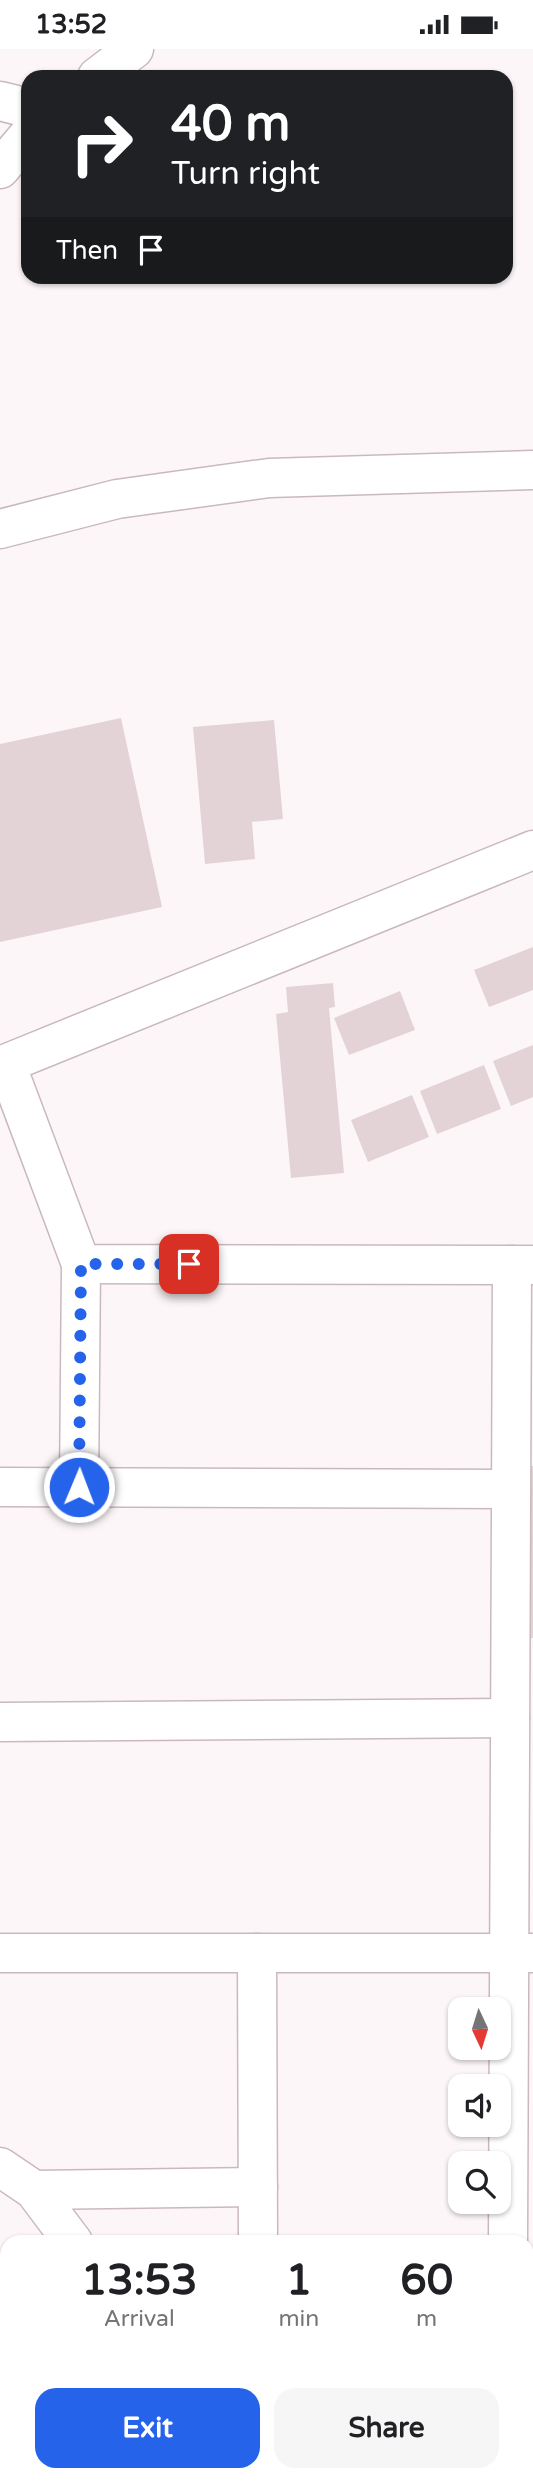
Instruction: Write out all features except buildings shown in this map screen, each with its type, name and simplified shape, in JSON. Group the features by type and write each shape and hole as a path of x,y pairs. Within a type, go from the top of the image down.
{"street":[{"path":"106,70 134,49"},
{"path":"0,101 21,106"},
{"path":"0,529 117,499 269,478 533,470"},
{"path":"79,1487 81,1264 3,1065 533,850"},
{"path":"81,1264 522,1265 511,1489 510,1718 521,1953 508,2235"},
{"path":"0,1486 511,1489"},
{"path":"0,1722 510,1718"},
{"path":"0,1953 521,1953"},
{"path":"257,1953 258,2235"},
{"path":"0,2167 34,2190 68,2235"},
{"path":"34,2190 258,2187"}],"route":[{"path":"79,1487 81,1264 189,1264"}]}
